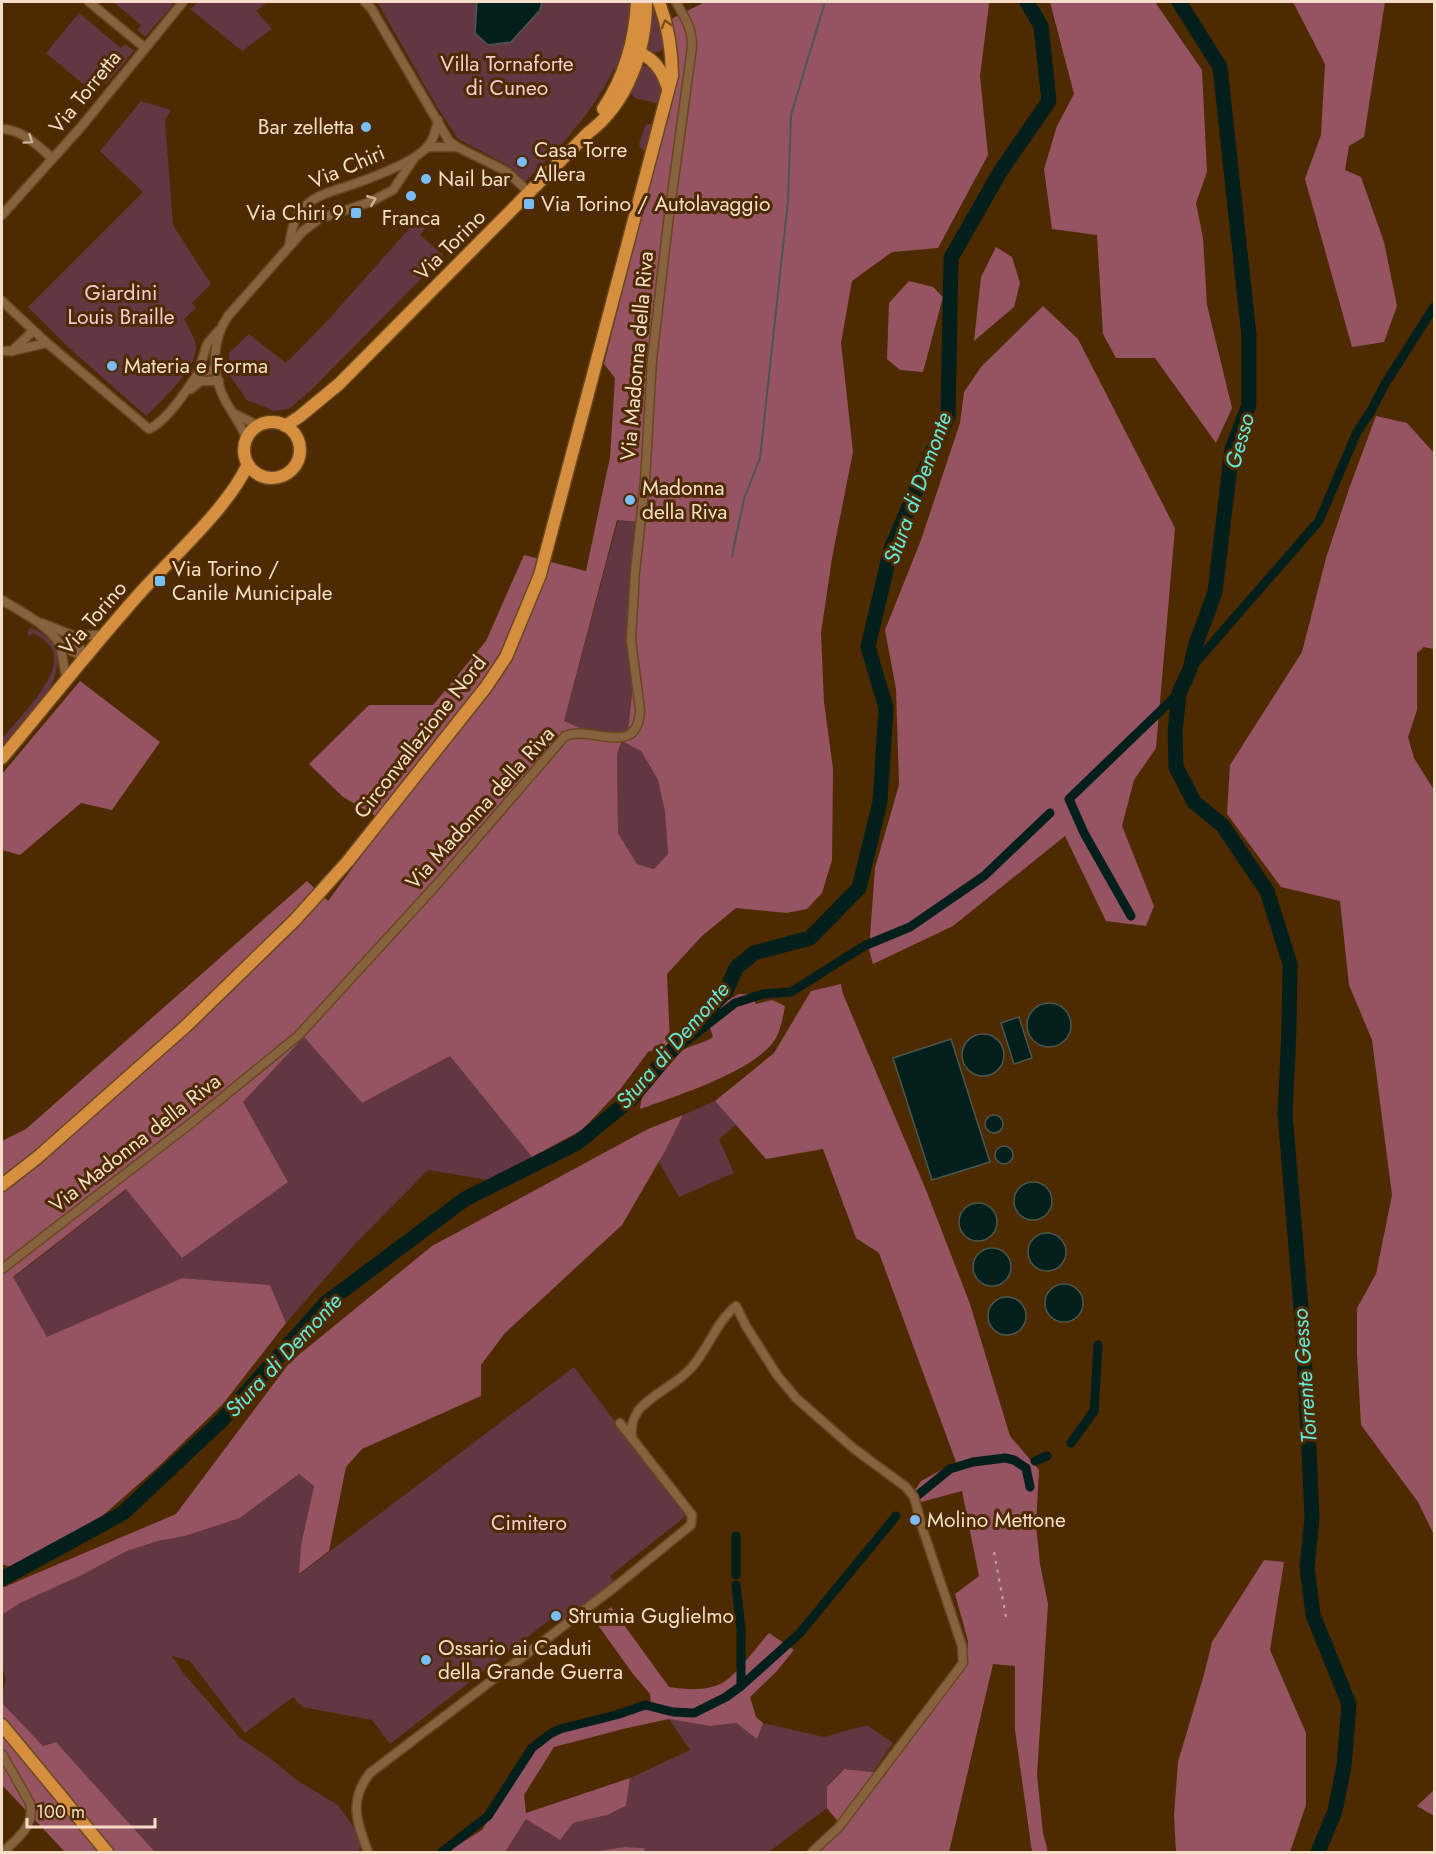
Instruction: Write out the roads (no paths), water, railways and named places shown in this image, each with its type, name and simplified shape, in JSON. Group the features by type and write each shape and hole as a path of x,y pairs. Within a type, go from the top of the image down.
{"main road":[{"name":"Via Torino","path":"588,133 614,90 633,40 637,2"},
{"name":"Via Torino","path":"285,426 339,384 588,133 601,123 618,101 645,56 646,2"},
{"name":"Circonvallazione Nord","path":"2,1185 38,1157 186,1026 295,920 348,861 486,687 506,657 540,575 672,76 669,32 659,2"},
{"path":"633,40 637,51 663,75 668,88"},
{"path":"645,56 659,58 671,48"},
{"name":"Via Torino","path":"296,436 339,384"},
{"path":"269,423 285,426 296,436 300,453 298,460 291,471 279,477 260,475 248,464 244,451 247,439 259,426 269,423"},
{"name":"Via Torino","path":"2,758 102,635 219,507 241,478 248,464"},
{"name":"Via Torino","path":"219,507 250,480 260,475"},
{"path":"2,1725 107,1852"}],"street":[{"path":"89,2 144,47"},
{"name":"Via Torretta","path":"2,215 81,128 144,47 183,2"},
{"path":"365,2 371,8 449,141 506,171 529,192"},
{"name":"Via Madonna della Riva","path":"2,1269 195,1120 299,1035 439,882 565,736 593,733 615,739 636,729 640,710 631,640 634,572 645,481 654,349 668,223 692,47 692,33 676,2"},
{"name":"Via Chiri","path":"288,250 299,212 309,202 323,194 370,179 415,157 427,147 434,135 438,120"},
{"name":"Via Torretta","path":"2,129 16,131 52,158"},
{"path":"427,147 457,147"},
{"name":"Via Chiri","path":"184,395 198,373 207,344 228,316 303,231 319,219 370,202 393,190 415,157"},
{"path":"2,300 46,343"},
{"name":"Via Chiri","path":"220,328 215,353 216,369 225,400 247,439"},
{"path":"12,351 33,331"},
{"path":"2,351 46,343"},
{"name":"Via Chiri","path":"46,343 149,429 156,426 184,395 201,381 219,381"},
{"path":"198,373 216,369"},
{"path":"234,413 259,426"},
{"path":"2,600 33,619 72,635 102,635"},
{"path":"33,619 58,642 73,652 85,656"},
{"path":"72,635 85,656"},
{"path":"58,642 62,655 62,666 67,678"},
{"path":"632,1437 632,1425 637,1412 694,1365 722,1320 736,1306 777,1375 796,1398 853,1449 906,1487 914,1497 962,1646 963,1663 839,1827 812,1852"},
{"path":"368,1852 359,1827 356,1803 359,1791 370,1773 616,1586 691,1525 692,1515 620,1423"},
{"path":"2,1754 30,1803 32,1811 25,1831 3,1852"}],"water":[{"path":"477,2 542,2 540,10 511,42 488,45 475,33"},
{"path":"1049,1003 1064,1010 1071,1025 1064,1040 1049,1047 1034,1040 1027,1025 1034,1010"},
{"path":"1019,1017 1032,1058 1014,1064 1001,1023"},
{"path":"983,1034 991,1035 998,1040 1003,1047 1003,1063 998,1070 991,1075 983,1076 975,1075 968,1070 963,1063 962,1055 963,1047 968,1040 975,1035"},
{"path":"951,1039 990,1162 932,1180 893,1058"},
{"path":"990,1115 998,1115 1003,1120 1001,1131 990,1133 985,1128 985,1120"},
{"path":"1000,1146 1008,1146 1013,1151 1011,1162 1000,1164 995,1159 995,1151"},
{"path":"1033,1182 1046,1188 1052,1201 1046,1214 1033,1220 1020,1214 1014,1201 1020,1188"},
{"path":"978,1203 991,1209 997,1222 991,1235 978,1241 965,1235 959,1222 965,1209"},
{"path":"1047,1233 1060,1239 1066,1252 1060,1265 1047,1271 1034,1265 1028,1252 1034,1239"},
{"path":"992,1248 1005,1254 1011,1267 1005,1280 992,1286 979,1280 973,1267 979,1254"},
{"path":"1064,1284 1077,1290 1083,1303 1077,1316 1064,1322 1051,1316 1045,1303 1051,1290"},
{"path":"1007,1297 1020,1303 1026,1316 1020,1329 1007,1335 994,1329 988,1316 994,1303"}],"waterway":[{"path":"732,556 744,499 760,458 788,201 791,115 825,2"},
{"name":"Stura di Demonte","path":"2,1579 123,1513 222,1420 326,1303 465,1199 577,1143 631,1099 726,991 736,968 754,953 810,938 859,888 880,802 886,708 868,647 891,549 948,416 951,258 1000,172 1049,101 1041,26 1027,2"},
{"name":"Torrente Gesso","path":"1179,2 1220,67 1249,336 1249,405 1232,449 1215,592 1196,644 1190,669 1179,693 1175,732 1176,767 1194,802 1223,826 1267,891 1290,964 1285,1113 1303,1332 1309,1451 1312,1518 1307,1567 1313,1615 1349,1704 1344,1766 1335,1811 1318,1852"},
{"path":"1190,669 1319,521 1357,432 1434,307"},
{"path":"1131,916 1084,833 1069,799 1179,693"},
{"path":"667,1056 735,1003 763,994 791,992 864,946 910,927 984,876 1050,813"},
{"path":"1071,1443 1094,1411 1098,1345"},
{"path":"1035,1461 1047,1456"},
{"path":"918,1495 950,1469 973,1462 1005,1458 1014,1460 1026,1468 1030,1487"},
{"path":"741,1686 800,1633 896,1516"},
{"path":"736,1536 736,1575"},
{"path":"442,1852 488,1816 532,1748 550,1734 560,1729 645,1705 673,1712 694,1713 726,1697 741,1686 741,1629 736,1585"}],"railway":[{"path":"994,1552 1007,1622"}],"place":[{"name":"Bar zelletta","path":"366,127"},
{"name":"Casa Torre Allera","path":"522,162"},
{"name":"Nail bar","path":"426,179"},
{"name":"Franca","path":"411,196"},
{"name":"Via Torino / Autolavaggio","path":"529,204"},
{"name":"Via Chiri 9","path":"356,213"},
{"name":"Materia e Forma","path":"112,366"},
{"name":"Madonna della Riva","path":"630,500"},
{"name":"Via Torino / Canile Municipale","path":"160,581"},
{"name":"Molino Mettone","path":"915,1520"},
{"name":"Strumia Guglielmo","path":"556,1616"},
{"name":"Ossario ai Caduti della Grande Guerra","path":"426,1660"}],"park label":[{"name":"Villa Tornaforte di Cuneo","path":"507,76"},
{"name":"Giardini Louis Braille","path":"121,305"},
{"name":"Cimitero","path":"529,1523"}],"water label":[{"name":"Gesso","path":"1239,441"}]}
